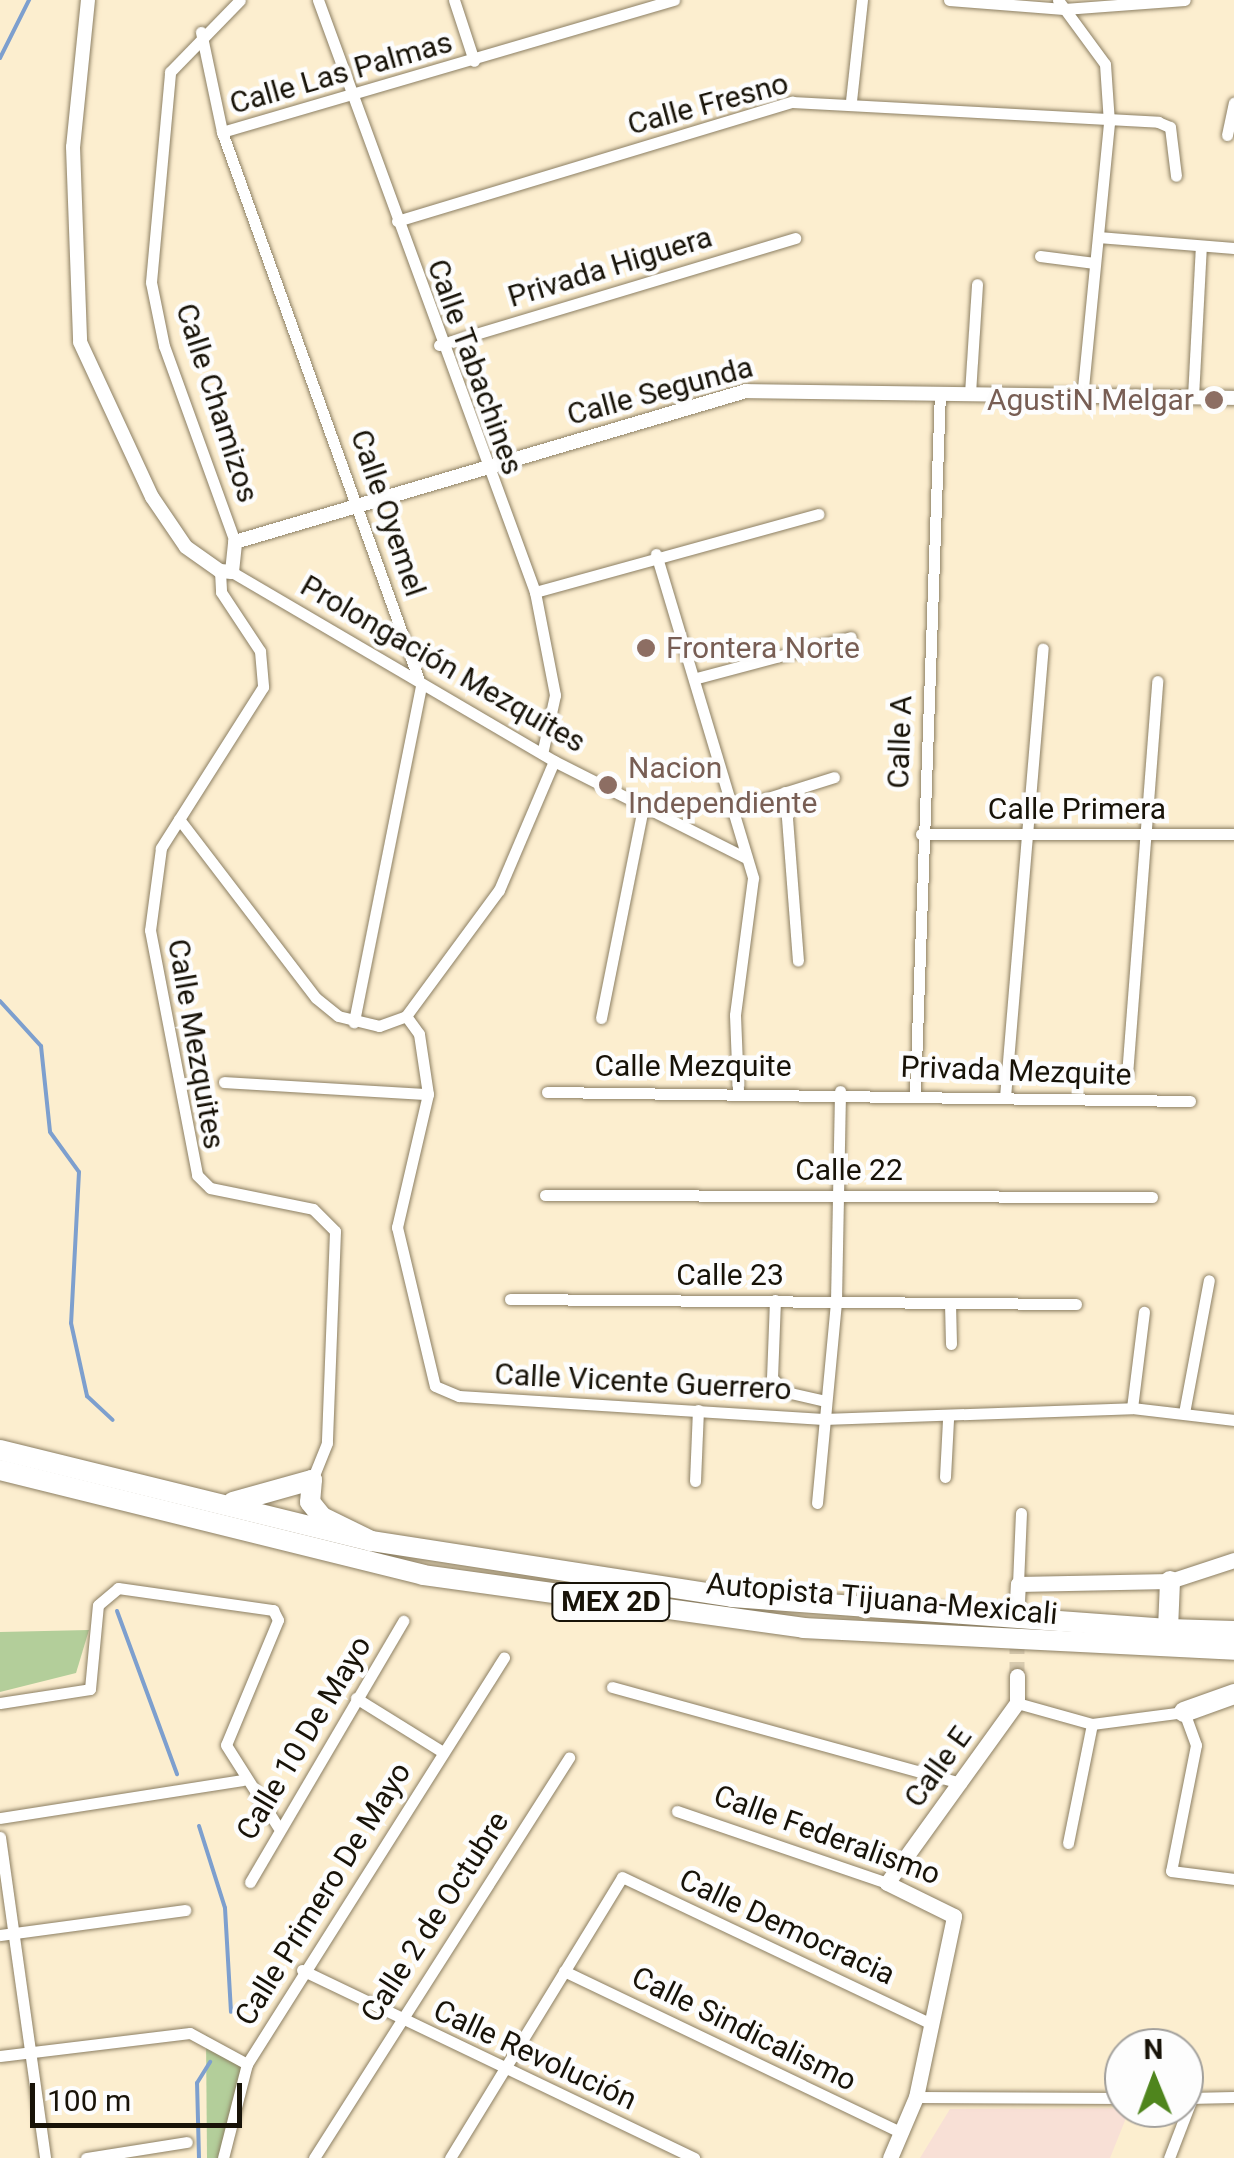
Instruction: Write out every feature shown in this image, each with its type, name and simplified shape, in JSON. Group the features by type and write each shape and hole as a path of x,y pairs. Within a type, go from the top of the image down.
{"highway":[{"path":"0,1436 122,1473"},
{"name":"Autopista Tijuana-Mexicali","path":"0,1450 122,1473 218,1503 371,1541 732,1597 1168,1630 1234,1631"},
{"name":"Autopista Tijuana-Mexicali","path":"0,1470 106,1491 423,1575 802,1628 1234,1650"},
{"path":"218,1503 312,1480 310,1502 322,1517 371,1541"},
{"path":"0,1485 106,1491"},
{"path":"1168,1630 1170,1581"},
{"path":"1188,1718 1234,1694"}],"main road":[{"path":"1018,1593 1203,1578 1234,1560"},
{"path":"1016,1703 1017,1676"},
{"name":"Calle E","path":"886,1883 1016,1703"},
{"name":"Calle Federalismo","path":"886,1883 954,1916 930,2023"},
{"path":"890,2158 916,2096 930,2023"}],"street":[{"path":"88,0 73,147 80,342 152,497 186,547 226,572"},
{"path":"201,32 240,0"},
{"name":"Calle Tabachines","path":"318,0 484,472 535,592 555,695 548,758 499,890 406,1016"},
{"path":"454,0 474,61"},
{"name":"Calle Las Palmas","path":"222,132 674,0"},
{"path":"850,100 862,0"},
{"path":"949,0 1061,4 1184,1"},
{"path":"1061,4 1105,64 1108,123 1082,396"},
{"name":"Calle Chamizos","path":"201,32 170,72 156,314 235,542 226,572"},
{"name":"Calle Oyemel","path":"201,32 222,132 422,686"},
{"name":"Calle Fresno","path":"397,220 792,102 850,100 1170,128 1176,176"},
{"path":"1227,136 1234,103"},
{"path":"1098,236 1234,248"},
{"name":"Privada Higuera","path":"439,345 794,238"},
{"path":"1192,397 1201,246"},
{"path":"1040,256 1096,264"},
{"path":"970,393 977,284"},
{"name":"Calle Segunda","path":"235,542 484,472 746,391 1234,398"},
{"name":"Calle A","path":"914,1093 940,392"},
{"path":"535,592 656,554 818,514"},
{"path":"656,554 698,678 754,898 735,1015 738,1089"},
{"name":"Prolongación Mezquites","path":"226,572 548,758 746,858"},
{"name":"Calle Mezquites","path":"226,572 221,592 260,651 263,687 161,848 149,920 190,1161 210,1188 313,1209 335,1231 327,1443 312,1480"},
{"path":"698,678 851,638"},
{"path":"1005,1097 1043,648"},
{"path":"1127,1075 1140,834 1157,682"},
{"path":"354,1022 422,686"},
{"path":"729,810 834,777"},
{"path":"785,792 798,962"},
{"path":"601,1018 643,808"},
{"path":"179,819 316,998 354,1022 379,1026 406,1016"},
{"name":"Calle Primera","path":"921,834 1234,834"},
{"name":"Calle Vicente Guerrero","path":"406,1016 418,1034 428,1094 397,1227 434,1386 459,1396 824,1418 948,1419 1132,1408 1234,1420"},
{"path":"224,1082 428,1094"},
{"name":"Calle Mezquite","path":"547,1092 840,1092"},
{"path":"817,1502 836,1301 840,1092"},
{"name":"Privada Mezquite","path":"840,1092 1190,1101"},
{"name":"Calle 22","path":"545,1195 1152,1197"},
{"path":"1184,1413 1209,1280"},
{"name":"Calle 23","path":"510,1299 1076,1304"},
{"path":"774,1300 772,1378 786,1392 826,1401"},
{"path":"950,1302 951,1344"},
{"path":"1132,1408 1144,1312"},
{"path":"695,1480 698,1410"},
{"path":"945,1477 948,1419"},
{"path":"1018,1593 1021,1513"},
{"path":"0,1702 90,1689 103,1595 240,1598 277,1614 226,1744 242,1780 278,1826"},
{"name":"Calle 10 De Mayo","path":"250,1882 278,1826 403,1620"},
{"name":"Calle Primero De Mayo","path":"223,2158 247,2064 302,1970 504,1657"},
{"path":"612,1687 961,1783"},
{"name":"Calle Primero De Mayo","path":"356,1698 442,1751"},
{"path":"1016,1703 1092,1724 1188,1718 1171,1871 1234,1879"},
{"path":"1068,1844 1092,1724"},
{"name":"Calle 2 de Octubre","path":"314,2158 398,2018 569,1757"},
{"path":"0,1818 242,1780"},
{"name":"Calle Federalismo","path":"677,1810 886,1883"},
{"path":"0,1837 6,1934 30,2052 45,2158"},
{"name":"Calle Democracia","path":"564,1971 622,1876 930,2023"},
{"path":"6,1934 186,1910"},
{"name":"Calle Revolución","path":"302,1970 694,2158"},
{"path":"450,2158 564,1971"},
{"name":"Calle Sindicalismo","path":"564,1971 902,2133"},
{"path":"0,2056 190,2034 247,2064"},
{"path":"916,2096 1104,2098"},
{"path":"1204,2098 1234,2097"},
{"path":"1169,2158 1178,2128"},
{"path":"86,2158 187,2142"}],"shaded area":[{"path":"1104,2108 1104,2128 1122,2128 1110,2158 920,2158 950,2109"}],"green space":[{"path":"89,1630 76,1673 0,1692 0,1632"},
{"path":"206,2035 245,2061 220,2158 207,2158"}],"waterway":[{"path":"0,58 29,0"},
{"path":"0,1001 41,1046 50,1132 79,1172 71,1323 87,1396 113,1420"},
{"path":"117,1611 177,1774"},
{"path":"199,1826 225,1908 231,2012"},
{"path":"199,2158 197,2083 210,2062"}],"tunnel":[{"path":"1017,1630 1017,1676"}],"place":[{"name":"AgustiN Melgar","path":"1214,400"},
{"name":"Frontera Norte","path":"646,648"},
{"name":"Nacion Independiente","path":"608,785"}]}
